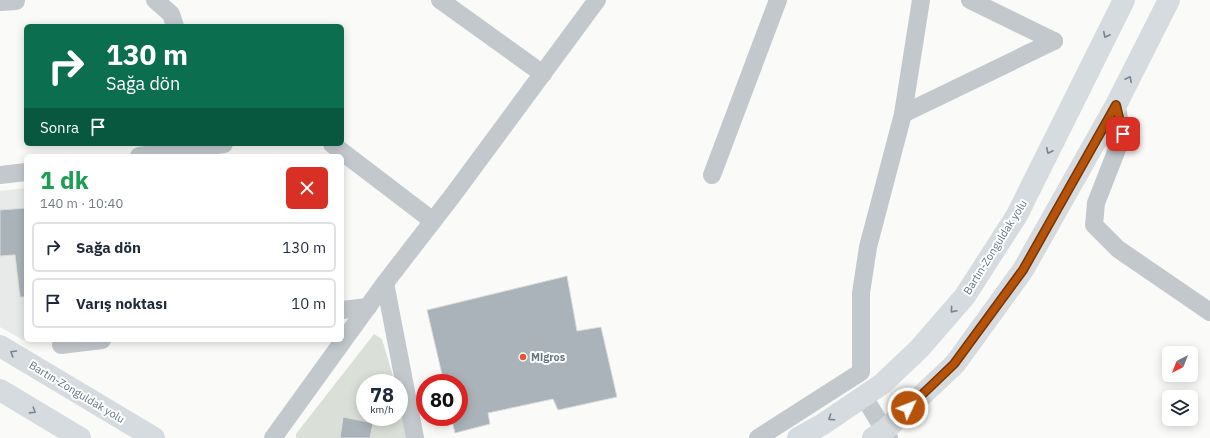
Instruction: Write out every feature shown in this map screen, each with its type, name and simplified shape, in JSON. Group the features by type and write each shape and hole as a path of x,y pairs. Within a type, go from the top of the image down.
{"highway":[{"name":"Bartın-Zonguldak yolu","path":"798,438 823,424 882,384 919,349 965,296 1017,215 1124,0"},
{"path":"882,435 954,364 1023,270 1116,105 1169,0"},
{"name":"Bartın-Zonguldak yolu","path":"0,346 154,438"},
{"path":"0,390 80,438"}],"street":[{"path":"155,0 171,14 174,24"},
{"path":"440,0 543,74"},
{"path":"344,340 597,0"},
{"path":"712,175 778,0"},
{"path":"758,438 861,372 861,293 868,247 903,114 921,0"},
{"path":"903,114 1054,41 970,0"},
{"path":"1116,105 1123,134 1096,203 1094,225 1118,249 1210,312"},
{"path":"150,154 194,146"},
{"path":"335,146 434,221"},
{"path":"0,175 24,172"},
{"path":"385,283 415,438"},
{"path":"344,310 368,307"},
{"path":"61,345 86,342"},
{"path":"273,438 343,342"},
{"path":"864,396 882,435"}],"shaded area":[{"path":"24,188 24,340 0,327 0,191"},
{"path":"374,334 382,339 392,374 356,374 356,426 404,426 406,438 296,438 296,434"}],"building":[{"path":"24,208 24,297 20,297 15,255 0,256 0,210"},
{"name":"Migros","path":"567,276 577,331 601,327 617,397 558,410 553,399 488,413 490,424 455,433 453,426 468,426 468,374 442,374 427,310"},
{"path":"343,417 356,420 356,426 372,426 370,438 340,438"}],"place":[{"name":"Migros","path":"523,357"}],"route":[{"path":"908,408 954,364 1023,270 1116,105 1123,134"}]}
